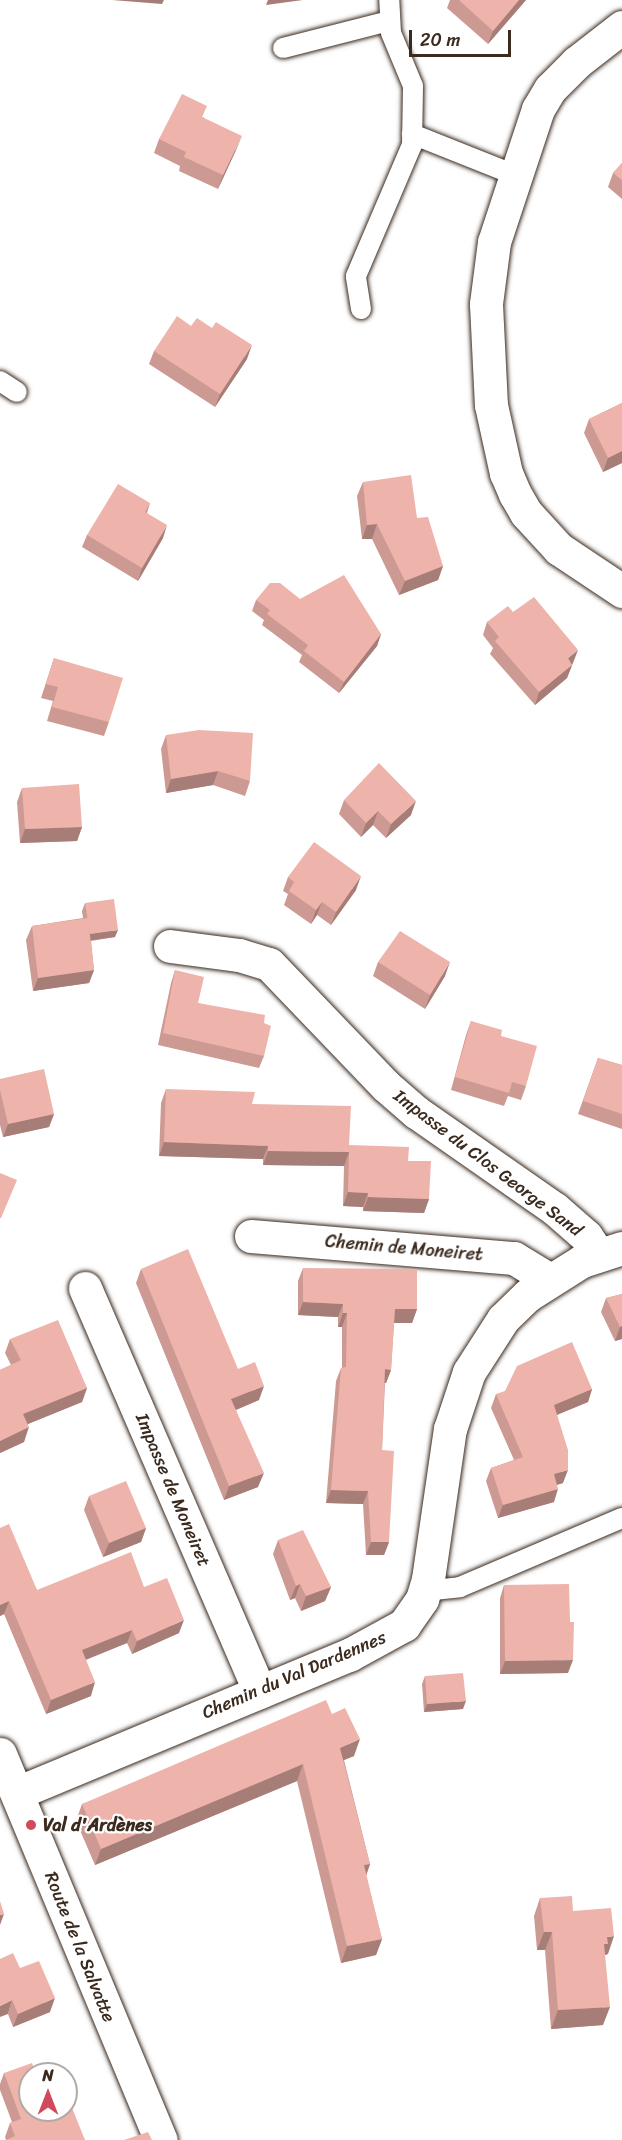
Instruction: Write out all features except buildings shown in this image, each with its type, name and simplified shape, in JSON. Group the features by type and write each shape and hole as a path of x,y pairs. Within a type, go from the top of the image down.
{"street":[{"path":"622,27 550,89 538,109 515,175 488,270 491,405 501,453 515,494 539,528 559,549 622,591"},
{"name":"Impasse du Clos George Sand","path":"170,946 239,955 268,964 393,1093 555,1209 586,1236 610,1251"},
{"name":"Chemin de Moneiret","path":"251,1236 514,1258 550,1280"},
{"name":"Chemin du Val Dardennes","path":"17,1793 390,1635 414,1613 424,1591 436,1543 450,1429 458,1398 469,1372 503,1319 550,1280 610,1251"},
{"name":"Impasse de Moneiret","path":"85,1288 260,1692"},
{"name":"Route de la Salvatte","path":"0,1754 162,2140"}],"lane":[{"path":"361,309 356,276 408,161 412,134 413,86 401,64 389,21 389,0"},
{"path":"283,48 389,21"},
{"path":"412,134 515,175"},
{"path":"0,381 17,392"},
{"path":"424,1591 460,1587 622,1518"}],"place":[{"name":"Val d'Ardènes","path":"31,1825"}]}
